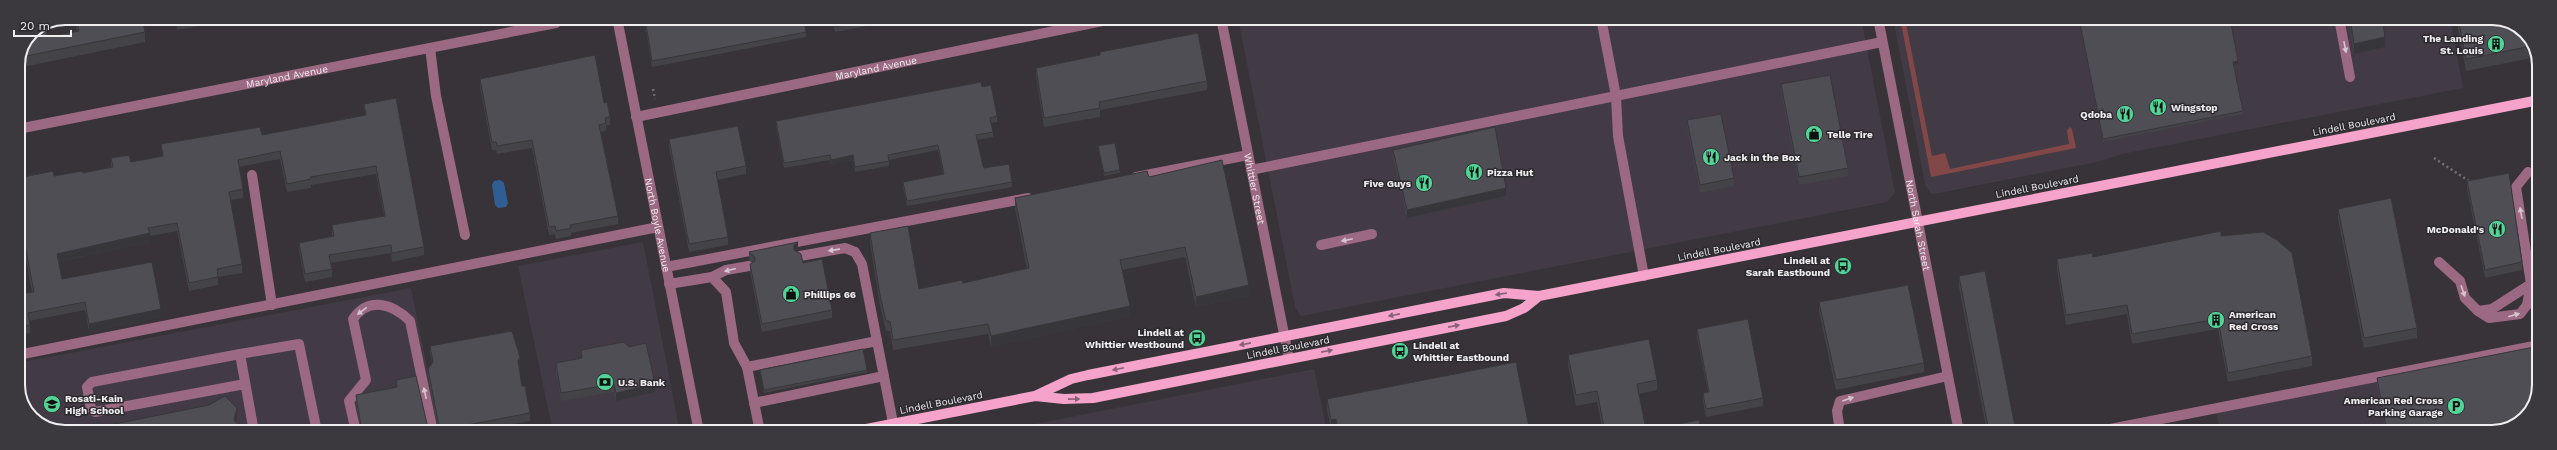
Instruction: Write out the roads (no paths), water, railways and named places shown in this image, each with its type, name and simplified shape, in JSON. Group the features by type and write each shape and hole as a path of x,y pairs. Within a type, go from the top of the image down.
{"main road":[{"name":"Lindell Boulevard","path":"884,425 1035,396 1082,376 1284,336 1504,293 1539,296 2532,101"},
{"name":"Lindell Boulevard","path":"1035,396 1064,399 1093,398 1506,316 1524,308 1539,296"}],"street":[{"name":"Maryland Avenue","path":"25,128 546,25"},
{"name":"North Boyle Avenue","path":"618,25 698,425"},
{"name":"Maryland Avenue","path":"636,117 1083,25"},
{"name":"Whittier Street","path":"1222,25 1289,359"},
{"path":"1602,25 1616,96 1618,136 1644,276"},
{"name":"North Sarah Street","path":"1879,25 1958,425"},
{"path":"2340,25 2350,76"},
{"path":"1251,170 1882,42"},
{"path":"430,48 436,96 465,235"},
{"path":"1124,179 1248,155"},
{"path":"2439,262 2460,281 2465,298 2478,311 2489,318 2520,314 2527,305 2532,275 2516,187 2528,172"},
{"path":"252,175 272,305"},
{"path":"666,267 1038,196"},
{"path":"25,354 658,227"},
{"path":"1321,245 1372,234"},
{"path":"800,256 844,248 855,252 862,264 893,423"},
{"path":"669,284 712,277 726,270 749,266"},
{"path":"712,277 726,292 734,343 747,367 759,425"},
{"path":"2478,311 2492,309 2531,284"},
{"path":"355,425 350,401 366,380 353,319 359,310 371,304 384,304 401,312 410,321 432,425"},
{"path":"747,367 782,364 844,352 877,341"},
{"path":"245,384 95,412 91,409 87,387 92,382 299,344 316,425"},
{"path":"2131,425 2532,346"},
{"path":"240,354 253,425"},
{"path":"754,403 808,388 849,380 884,376"},
{"path":"1839,425 1837,411 1840,401 1948,376"}],"water":[{"path":"500,180 504,183 508,203 506,207 498,208 495,205 492,185 494,181"}],"place":[{"name":"The Landing St. Louis","path":"2496,44"},
{"name":"Wingstop","path":"2158,107"},
{"name":"Qdoba","path":"2125,114"},
{"name":"Telle Tire","path":"1814,134"},
{"name":"Jack in the Box","path":"1711,157"},
{"name":"Pizza Hut","path":"1474,172"},
{"name":"Five Guys","path":"1424,183"},
{"name":"McDonald's","path":"2497,229"},
{"name":"Lindell at Sarah Eastbound","path":"1843,266"},
{"name":"Phillips 66","path":"791,294"},
{"name":"American Red Cross","path":"2216,320"},
{"name":"Lindell at Whittier Westbound","path":"1197,338"},
{"name":"Lindell at Whittier Eastbound","path":"1400,351"},
{"name":"U.S. Bank","path":"605,382"},
{"name":"Rosati-Kain High School","path":"52,404"},
{"name":"American Red Cross Parking Garage","path":"2456,406"}]}
